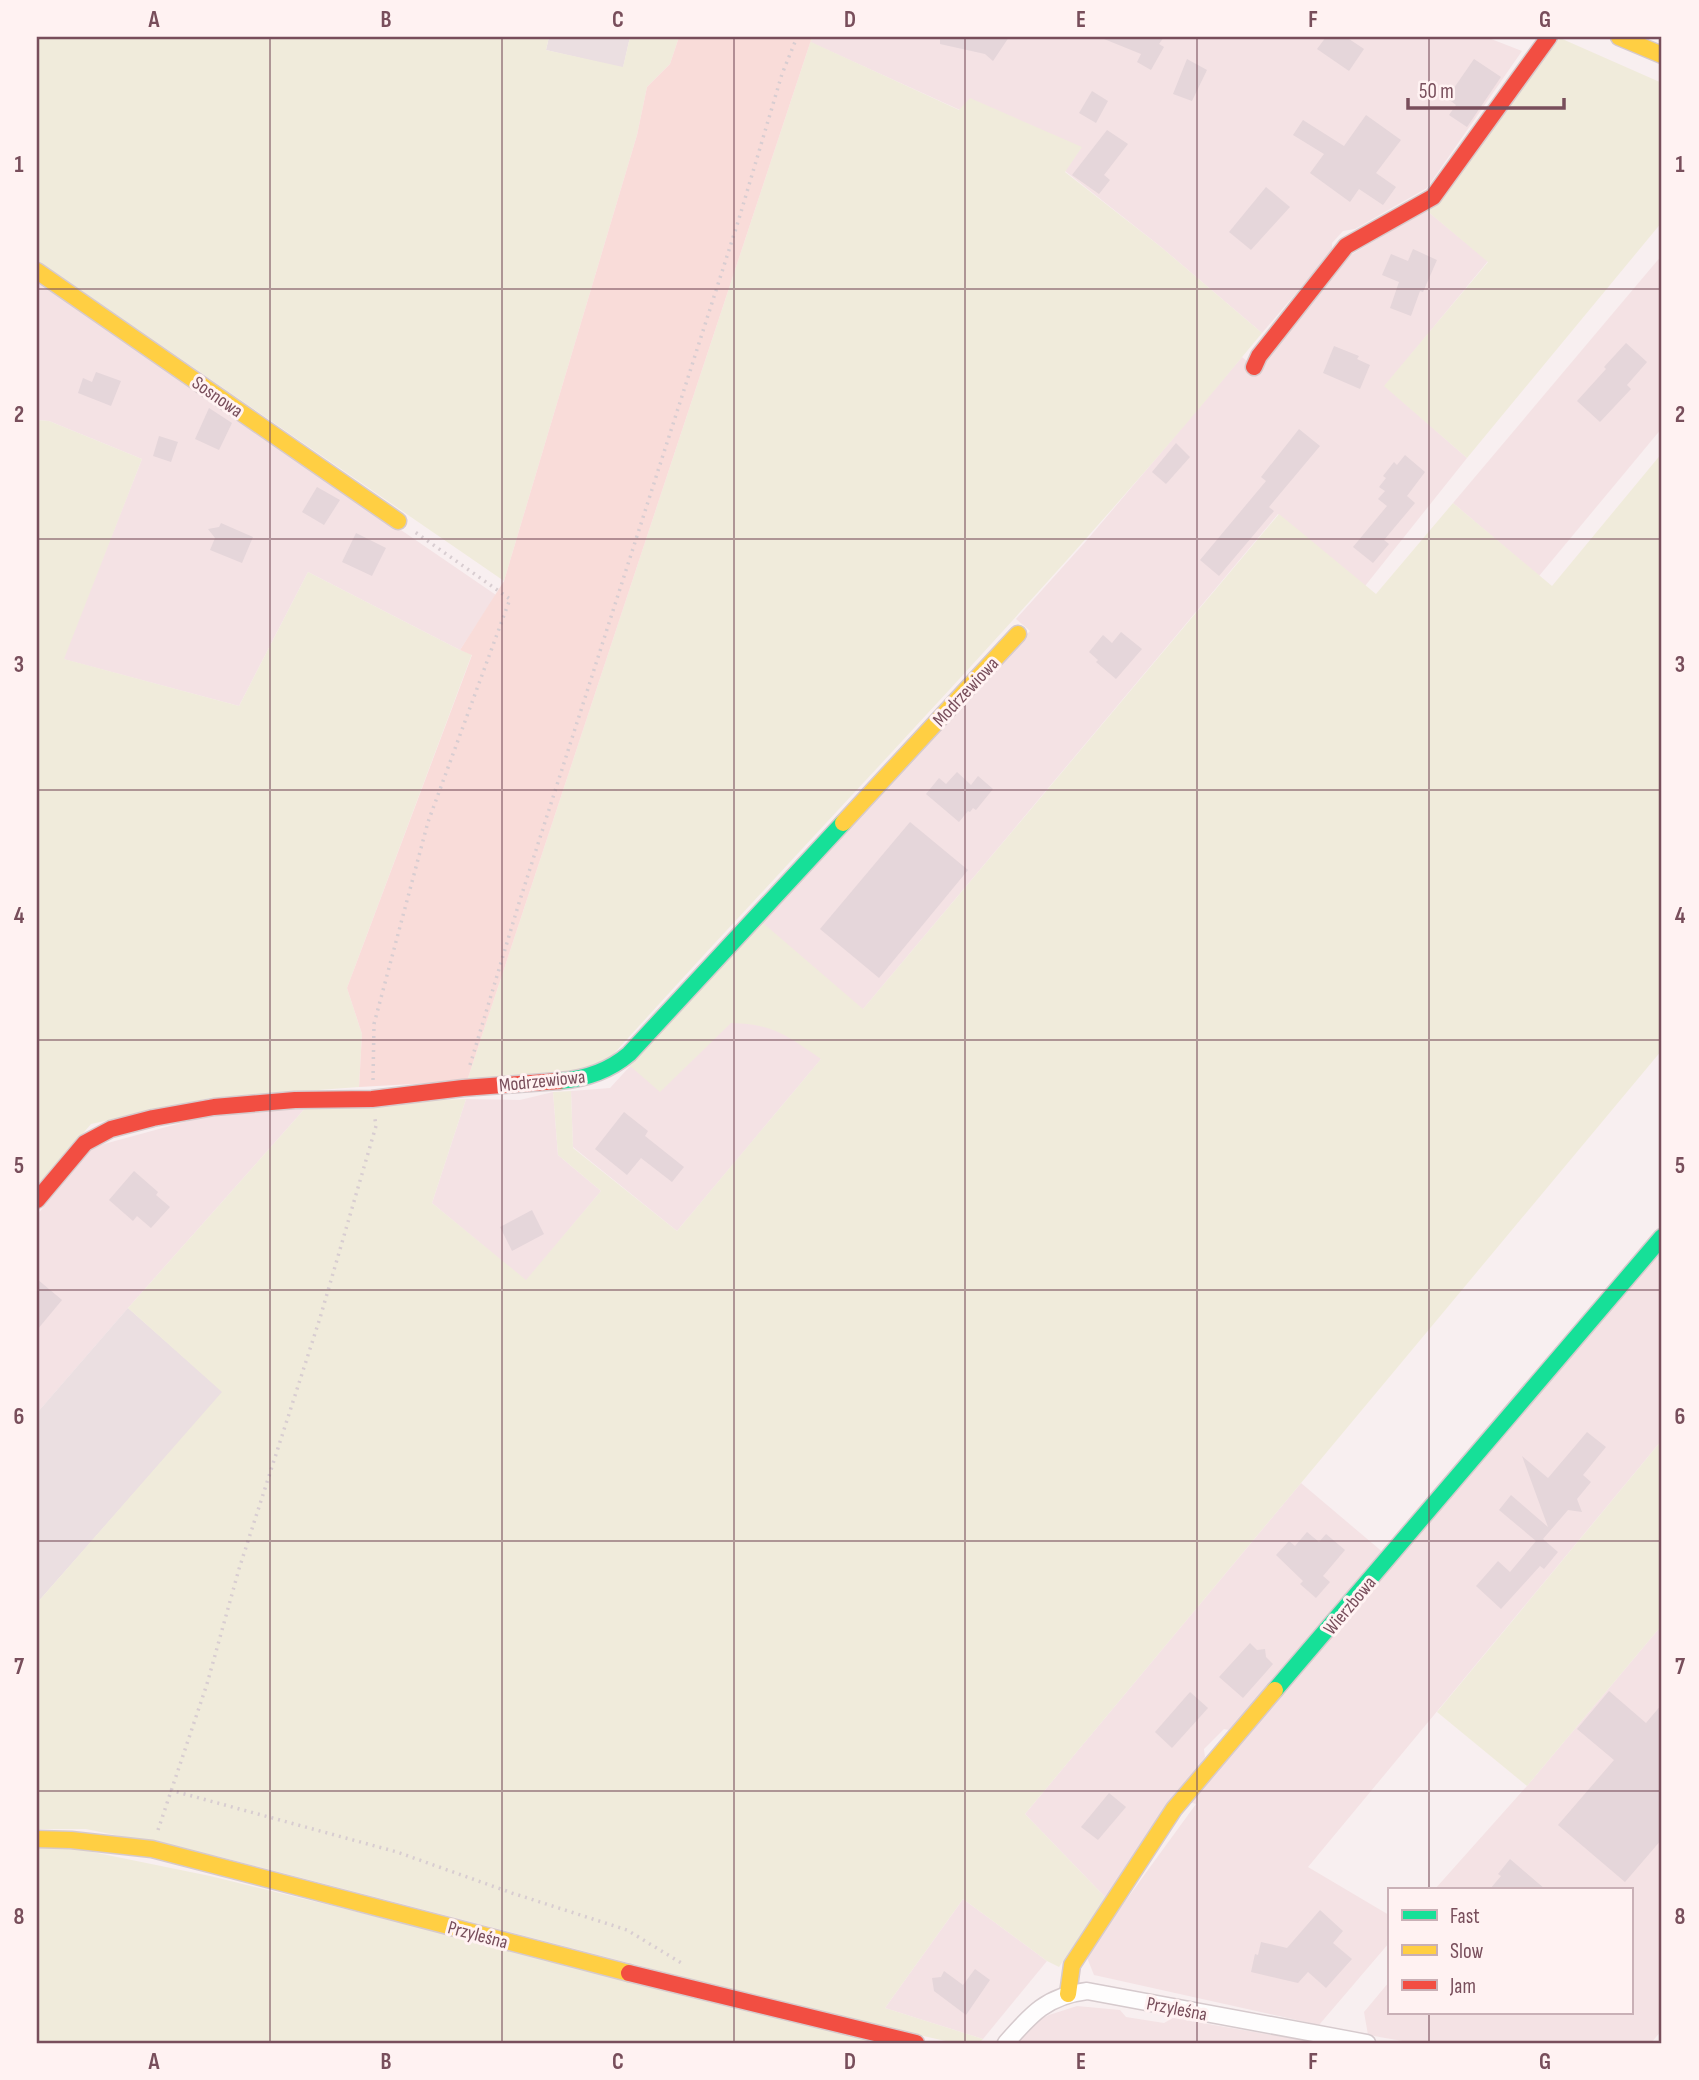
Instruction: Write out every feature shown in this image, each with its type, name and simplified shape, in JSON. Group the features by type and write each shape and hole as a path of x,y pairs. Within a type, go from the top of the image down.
{"street":[{"path":"1254,367 1259,356 1346,246 1433,197 1549,37"},
{"path":"1619,37 1662,55"},
{"name":"Sosnowa","path":"37,271 398,521"},
{"name":"Modrzewiowa","path":"37,1200 85,1143 111,1129 153,1118 214,1107 295,1100 372,1099 463,1088 574,1080 612,1068 629,1054 1018,634"},
{"name":"Wierzbowa","path":"1068,1994 1072,1965 1174,1809 1662,1237"},
{"name":"Przyleśna","path":"37,1839 152,1849 709,1994 916,2043"},
{"name":"Przyleśna","path":"1006,2043 1027,2018 1044,2004 1068,1994 1087,1992 1367,2043"}],"path":[{"path":"463,1088 519,903 738,222 782,74 797,37"},
{"path":"152,1849 207,1684 239,1569 320,1318 376,1126 372,1099 374,1024 424,835 510,599 398,521"},
{"path":"170,1790 397,1852 626,1930 681,1961 688,1969"}],"shaded area":[{"path":"37,37 549,37 546,50 623,67 630,37 679,37 670,64 647,87 637,135 504,581 37,260"},
{"path":"549,37 630,37 623,68 546,50"},
{"path":"812,37 811,42 959,110 970,98 1082,147 1065,172 1161,247 1262,333 1183,428 1019,613 600,1069 467,1081"},
{"path":"814,37 1486,37 1522,51 1427,188 1355,229 1343,231 1332,243 1332,251 1262,333 1161,247 1065,171 1081,148 960,110 810,42"},
{"path":"1560,38 1662,83 1662,222 1467,458 1384,386 1488,262 1426,210"},
{"path":"1426,210 1488,261 1385,386 1467,458 1365,586 1278,514 677,1231 573,1147 571,1091 610,1088 1030,631 1016,619 1087,540 1242,357 1254,367 1351,255"},
{"path":"1662,255 1662,428 1539,576 1453,503"},
{"path":"37,281 496,595 460,650 308,572 239,706 63,659 142,459 49,421 37,420"},
{"path":"37,420 49,421 142,459 64,659 239,706 308,572 472,654 347,988 362,1034 359,1087 210,1098 91,1124 37,1187"},
{"path":"1662,453 1662,1050 1025,1814 1106,1898 1059,1967 963,1899 885,2008 983,2039 979,2043 955,2043 837,2017 217,1856 86,1829 37,1829 37,1603 222,1392 128,1308 308,1105 466,1099 432,1203 526,1280 601,1191 558,1155 553,1092 571,1091 573,1148 677,1231 821,1059 769,1029 731,1023 660,1092 629,1065 763,923 863,1009 1279,514 1376,594 1453,503 1552,586"},
{"path":"553,1092 558,1155 601,1191 526,1281 432,1203 466,1099 520,1100"},
{"path":"308,1105 37,1413 37,1215 93,1147 214,1114"},
{"path":"1662,1249 1662,1440 1308,1867 1388,1914 1388,1944 1319,2025 1094,1975 1086,1955 1196,1804 1189,1802"},
{"path":"128,1308 223,1392 37,1603 37,1413"},
{"path":"1662,1440 1662,1625 1527,1786 1437,1712"},
{"path":"1301,1483 1385,1554 1229,1730 1224,1729 1204,1749 1205,1757 1106,1898 1025,1814"},
{"path":"1662,1625 1662,2030 1651,2043 1414,2043 1368,2035 1364,2012 1388,1983 1388,2014 1632,2014 1632,1888 1436,1888 1527,1786"},
{"path":"37,1846 68,1847 210,1876 893,2043 37,2043"},
{"path":"963,1899 1047,1961 983,2039 885,2008"},
{"path":"1077,2006 1120,2010 1126,2017 1164,2023 1173,2018 1319,2043 1014,2043 1033,2023"}],"sand":[{"path":"679,37 812,37 467,1081 359,1087 362,1034 347,988 472,655 460,650 504,581 637,135 647,87 670,64"}],"building":[{"path":"940,37 1009,37 993,61 985,54 940,44"},
{"path":"1099,37 1164,37 1159,44 1164,47 1151,70 1137,62 1141,54"},
{"path":"1326,37 1346,37 1364,49 1349,71 1317,49"},
{"path":"1187,59 1207,70 1192,101 1173,94"},
{"path":"1474,59 1501,77 1467,127 1449,115 1456,105 1447,98"},
{"path":"1092,91 1108,101 1096,123 1079,113"},
{"path":"1366,115 1401,140 1376,173 1396,187 1383,205 1359,189 1350,202 1310,173 1324,154 1293,135 1303,120 1344,146"},
{"path":"1107,130 1128,144 1104,175 1110,180 1099,194 1072,175"},
{"path":"1266,187 1290,207 1251,250 1229,232"},
{"path":"1413,249 1437,260 1423,292 1420,291 1411,316 1390,308 1399,282 1382,275 1391,254 1408,261"},
{"path":"1626,343 1647,362 1627,385 1631,389 1600,422 1577,401"},
{"path":"1334,346 1359,356 1357,359 1370,365 1360,389 1323,373"},
{"path":"96,372 121,381 111,406 78,393 83,378 92,382"},
{"path":"209,408 232,423 219,450 195,439"},
{"path":"1299,429 1320,446 1269,507 1274,511 1219,576 1200,560 1266,481 1261,477"},
{"path":"159,436 178,442 171,462 153,456"},
{"path":"1176,443 1190,457 1166,484 1152,472"},
{"path":"1405,455 1425,472 1407,496 1415,503 1384,540 1389,544 1373,563 1353,547 1387,506 1378,499 1385,491 1379,487 1386,478 1383,476 1394,462 1397,465"},
{"path":"317,487 340,500 324,525 302,512"},
{"path":"221,523 253,537 242,563 210,550 215,538 208,529 219,527"},
{"path":"356,533 386,548 372,576 342,562"},
{"path":"1121,632 1142,649 1116,679 1096,662 1098,660 1089,652 1103,635 1112,643"},
{"path":"957,772 971,785 978,776 993,789 976,810 973,808 968,811 959,822 926,794 939,778 946,784"},
{"path":"910,822 968,870 879,978 820,929"},
{"path":"624,1112 648,1131 645,1136 684,1167 672,1182 641,1158 627,1175 595,1149"},
{"path":"134,1171 158,1192 156,1195 170,1207 151,1228 137,1216 133,1221 109,1200"},
{"path":"532,1210 544,1234 512,1251 500,1227"},
{"path":"37,1279 62,1300 37,1330"},
{"path":"1587,1432 1606,1447 1583,1475 1591,1482 1577,1499 1582,1512 1568,1510 1543,1539 1558,1552 1544,1569 1540,1566 1501,1609 1476,1586 1498,1561 1510,1572 1536,1541 1499,1510 1511,1495 1548,1527 1522,1456 1548,1478"},
{"path":"1307,1532 1319,1542 1326,1534 1345,1550 1323,1576 1330,1582 1316,1598 1300,1584 1303,1581 1276,1555 1289,1541 1295,1546"},
{"path":"1250,1643 1257,1650 1265,1649 1266,1657 1273,1664 1243,1698 1219,1677"},
{"path":"1609,1691 1646,1723 1662,1704 1662,1839 1625,1882 1558,1825 1614,1760 1577,1729"},
{"path":"1190,1692 1208,1708 1172,1748 1155,1732"},
{"path":"1109,1793 1126,1807 1098,1840 1081,1827"},
{"path":"1510,1859 1544,1888 1491,1888 1501,1876 1498,1874"},
{"path":"1320,1910 1343,1931 1333,1943 1352,1959 1326,1988 1308,1972 1298,1983 1251,1972 1261,1942 1287,1948"},
{"path":"975,1969 990,1980 966,2015 934,1991 932,1978 941,1977 944,1971 963,1985"}],"traffic: fast":[{"path":"559,1081 596,1073 629,1054 843,823"},
{"path":"1275,1690 1662,1237"}],"traffic: slow":[{"path":"1619,37 1662,55"},
{"path":"37,271 398,521"},
{"path":"843,823 1018,634"},
{"path":"1068,1994 1072,1965 1174,1809 1275,1690"},
{"path":"37,1839 152,1849 629,1973"}],"traffic: jam":[{"path":"1254,367 1259,356 1346,246 1433,197 1549,37"},
{"path":"37,1200 85,1143 111,1129 153,1118 214,1107 295,1100 372,1099 463,1088 559,1081"},
{"path":"629,1973 916,2043"}]}
